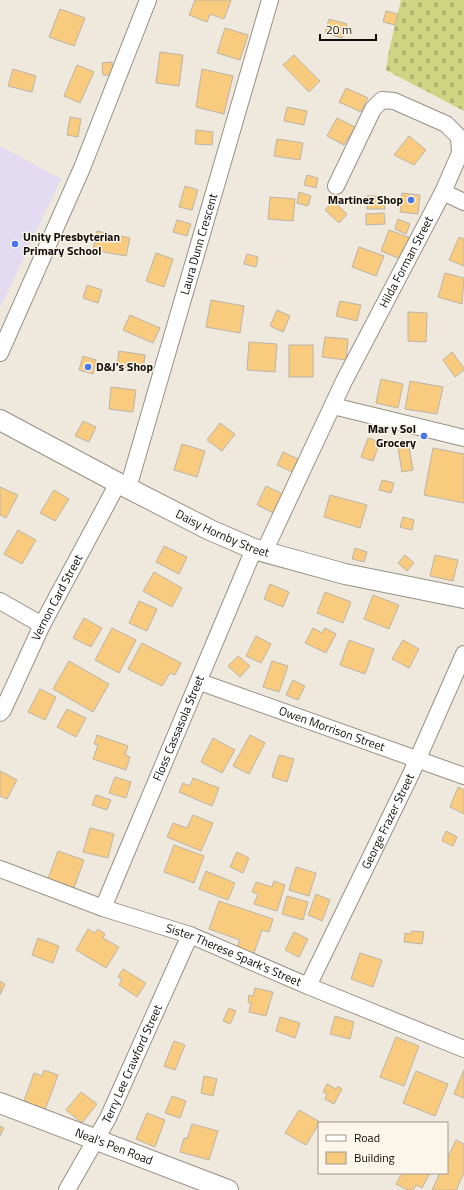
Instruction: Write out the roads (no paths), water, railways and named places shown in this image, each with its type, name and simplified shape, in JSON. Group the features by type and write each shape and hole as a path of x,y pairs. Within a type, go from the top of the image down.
{"street":[{"path":"0,353 82,168 148,0"},
{"name":"Laura Dunn Crescent","path":"123,485 270,0"},
{"name":"Hilda Forman Street","path":"259,550 443,192 460,153 459,136 446,124 394,100 382,100 373,109 336,186"},
{"path":"443,192 464,202"},
{"path":"333,406 464,438"},
{"name":"Daisy Hornby Street","path":"0,420 210,530 259,550 345,574 464,598"},
{"name":"Vernon Card Street","path":"0,713 3,710 42,625 123,485"},
{"name":"Floss Cassasola Street","path":"103,908 200,682 259,550"},
{"path":"0,601 42,625"},
{"name":"George Frazer Street","path":"308,986 418,760 464,654"},
{"name":"Owen Morrison Street","path":"200,682 464,776"},
{"name":"Sister Therese Spark's Street","path":"0,870 103,908 190,935 308,986 464,1049"},
{"name":"Terry Lee Crawford Street","path":"67,1190 112,1111 190,935"},
{"name":"Neal's Pen Road","path":"0,1103 228,1190"}],"place":[{"name":"Martinez Shop","path":"411,200"},
{"name":"Unity Presbyterian Primary School","path":"15,244"},
{"name":"D&J's Shop","path":"88,367"},
{"name":"Mar y Sol Grocery","path":"424,436"}]}
